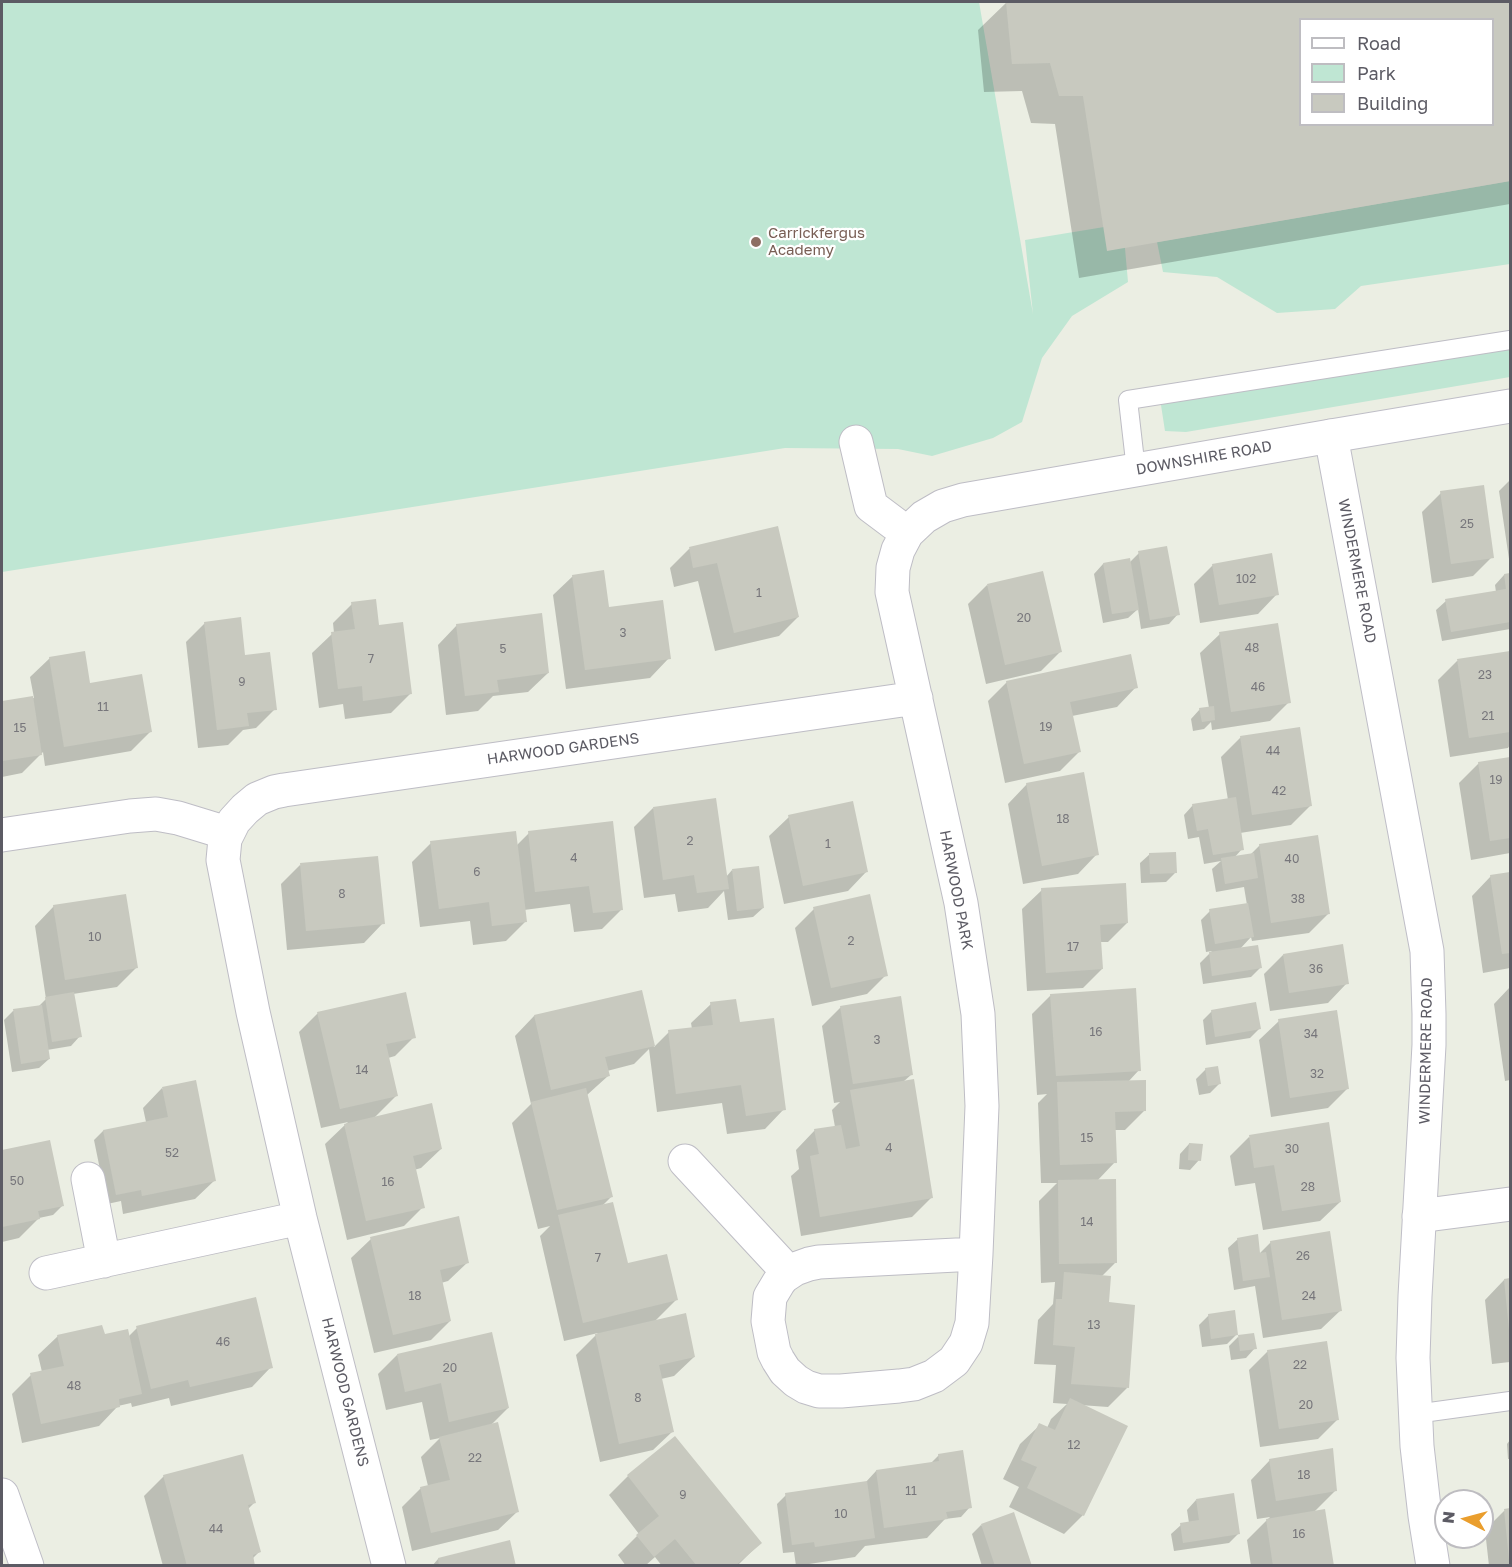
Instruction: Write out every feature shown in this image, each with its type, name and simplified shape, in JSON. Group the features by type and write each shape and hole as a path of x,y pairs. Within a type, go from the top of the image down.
{"street":[{"name":"DOWNSHIRE ROAD","path":"907,533 924,517 944,506 963,501 1510,406"},
{"name":"WINDERMERE ROAD","path":"1331,436 1427,951 1430,1014 1413,1358 1417,1446 1433,1566"},
{"path":"856,442 871,506 907,533"},
{"name":"HARWOOD PARK","path":"789,1273 779,1282 770,1297 768,1315 774,1352 788,1374 799,1383 819,1391 899,1386 925,1380 941,1372 954,1361 966,1343 973,1316 982,1106 978,1014 961,903 892,592 893,568 898,549 907,533"},
{"name":"HARWOOD GARDENS","path":"389,1566 300,1218 253,1011 224,870 223,850 227,833 240,813 250,804 266,795 284,790 916,698"},
{"path":"2,836 156,814 178,818 227,833"},
{"path":"685,1161 789,1273 819,1262 976,1254"},
{"path":"88,1179 104,1261"},
{"path":"1419,1216 1510,1204"},
{"path":"46,1273 300,1218"},
{"path":"2,1495 27,1566"}],"lane":[{"path":"1136,470 1128,400 1510,340"},
{"path":"1415,1414 1510,1401"}],"green space":[{"name":"Carrickfergus Academy","path":"2,2 979,2 1033,314 1025,240 1104,227 1125,248 1128,282 1072,316 1042,358 1022,422 993,438 932,456 898,449 785,448 2,572"},
{"path":"1510,181 1510,264 1361,286 1335,309 1277,313 1217,277 1163,272 1157,242"},
{"path":"1510,346 1510,377 1186,432 1165,431 1161,405 1180,398"}],"building":[{"path":"1006,2 1510,2 1510,181 1107,251 1083,96 1059,96 1050,63 1012,64"},
{"path":"1484,485 1494,558 1451,564 1440,491"},
{"path":"778,526 799,617 734,633 717,563 693,568 689,547"},
{"path":"1167,546 1180,615 1150,620 1138,551"},
{"path":"1272,553 1279,595 1219,605 1212,564"},
{"path":"1130,558 1139,610 1112,614 1103,563"},
{"path":"604,570 609,607 663,600 671,659 585,670 572,575"},
{"path":"1043,571 1062,652 1005,665 987,584"},
{"path":"1510,573 1510,622 1451,632 1445,599 1506,589 1504,574"},
{"path":"376,599 379,625 403,622 412,694 363,701 362,686 338,689 331,632 355,629 351,602"},
{"path":"542,613 549,673 497,680 499,692 465,696 456,624"},
{"path":"241,617 245,655 270,652 277,710 247,713 249,726 217,730 204,622"},
{"path":"1278,623 1291,703 1231,712 1219,632"},
{"path":"85,651 90,683 142,674 152,732 64,747 49,657"},
{"path":"1510,651 1510,732 1469,738 1457,659"},
{"path":"1131,654 1138,688 1070,702 1081,752 1024,764 1006,681"},
{"path":"33,696 42,755 2,761 2,701"},
{"path":"1214,706 1215,720 1202,722 1199,708"},
{"path":"1300,727 1312,806 1252,815 1240,736"},
{"path":"1510,757 1510,838 1490,841 1478,762"},
{"path":"1084,772 1099,855 1042,866 1026,783"},
{"path":"1236,797 1244,850 1213,855 1208,829 1197,831 1192,804"},
{"path":"716,798 729,889 697,893 694,875 663,880 653,807"},
{"path":"853,801 868,872 803,886 788,815"},
{"path":"613,821 623,910 593,913 589,886 535,892 528,831"},
{"path":"516,831 527,922 492,926 489,902 439,909 430,841"},
{"path":"1318,835 1330,914 1271,923 1259,844"},
{"path":"1176,852 1177,873 1150,874 1149,853"},
{"path":"1254,853 1258,878 1225,884 1221,858"},
{"path":"378,856 385,924 306,931 300,863"},
{"path":"759,866 764,908 737,911 732,869"},
{"path":"1510,872 1510,953 1502,954 1490,875"},
{"path":"1126,883 1128,923 1100,925 1103,969 1046,973 1041,888"},
{"path":"126,894 138,968 65,980 53,905"},
{"path":"870,894 888,976 831,988 813,907"},
{"path":"1248,903 1254,937 1215,944 1209,909"},
{"path":"1343,944 1349,984 1289,993 1283,954"},
{"path":"1258,945 1262,968 1212,976 1209,952"},
{"path":"1136,988 1141,1071 1056,1076 1050,994"},
{"path":"642,990 655,1046 605,1057 610,1076 551,1090 534,1015"},
{"path":"74,992 82,1037 52,1042 45,997"},
{"path":"406,992 416,1038 386,1044 398,1096 340,1109 317,1012"},
{"path":"901,996 913,1075 853,1084 840,1006"},
{"path":"736,999 740,1022 774,1018 786,1110 746,1116 741,1085 676,1094 668,1030 713,1025 710,1002"},
{"path":"1256,1002 1261,1029 1215,1037 1211,1010"},
{"path":"42,1005 50,1059 21,1064 13,1009"},
{"path":"1337,1010 1349,1089 1290,1098 1278,1019"},
{"path":"1218,1066 1221,1084 1208,1086 1205,1068"},
{"path":"914,1079 933,1198 820,1217 810,1156 819,1154 814,1129 841,1125 846,1149 860,1146 850,1090"},
{"path":"196,1080 216,1181 142,1196 141,1190 116,1195 103,1130 168,1117 162,1087"},
{"path":"1146,1080 1146,1111 1115,1112 1117,1163 1060,1165 1057,1082"},
{"path":"586,1088 613,1197 557,1210 531,1102"},
{"path":"432,1103 442,1149 413,1156 425,1208 366,1221 344,1124"},
{"path":"1329,1122 1341,1202 1282,1211 1274,1165 1254,1168 1249,1135"},
{"path":"50,1140 64,1206 38,1211 40,1219 2,1227 2,1150"},
{"path":"1189,1143 1203,1144 1201,1161 1188,1160"},
{"path":"1116,1179 1117,1263 1059,1264 1058,1180"},
{"path":"613,1202 628,1263 667,1254 678,1300 583,1323 558,1215"},
{"path":"459,1216 469,1263 440,1270 451,1321 393,1335 370,1237"},
{"path":"1330,1231 1342,1311 1282,1320 1270,1241"},
{"path":"1258,1234 1260,1253 1266,1252 1270,1277 1243,1281 1237,1238"},
{"path":"1064,1272 1111,1276 1109,1302 1135,1305 1129,1388 1071,1384 1075,1347 1053,1345 1056,1299 1062,1299"},
{"path":"1510,1278 1510,1329 1509,1329 1504,1279"},
{"path":"256,1297 273,1368 190,1387 188,1380 151,1389 136,1326"},
{"path":"1235,1310 1238,1335 1211,1339 1208,1314"},
{"path":"686,1313 695,1357 659,1365 674,1432 619,1444 595,1334"},
{"path":"102,1325 105,1334 128,1329 142,1394 119,1399 120,1407 41,1424 30,1373 64,1366 57,1335"},
{"path":"492,1332 509,1408 449,1422 441,1383 405,1392 397,1354"},
{"path":"1254,1333 1257,1349 1240,1351 1238,1335"},
{"path":"1327,1341 1339,1420 1279,1429 1267,1350"},
{"path":"1070,1398 1128,1426 1084,1516 1027,1488 1037,1467 1021,1460 1039,1423 1055,1430"},
{"path":"498,1422 519,1512 431,1533 420,1487 450,1480 439,1437"},
{"path":"675,1436 762,1543 735,1566 697,1566 675,1539 654,1557 636,1535 659,1516 627,1475"},
{"path":"1333,1448 1337,1491 1276,1501 1269,1459"},
{"path":"963,1450 972,1508 946,1512 948,1519 884,1528 876,1470 939,1461 938,1454"},
{"path":"243,1454 256,1503 248,1505 261,1552 253,1555 255,1566 187,1566 163,1475"},
{"path":"867,1481 875,1538 815,1547 814,1542 792,1545 785,1493"},
{"path":"1234,1493 1240,1534 1183,1543 1180,1523 1199,1520 1196,1499"},
{"path":"1510,1508 1510,1559 1509,1559 1504,1509"},
{"path":"1325,1509 1334,1566 1273,1566 1266,1519"},
{"path":"1014,1512 1032,1566 995,1566 981,1524"},
{"path":"510,1540 516,1566 439,1566 438,1558"}],"place":[{"name":"Carrickfergus Academy","path":"756,242"}]}
